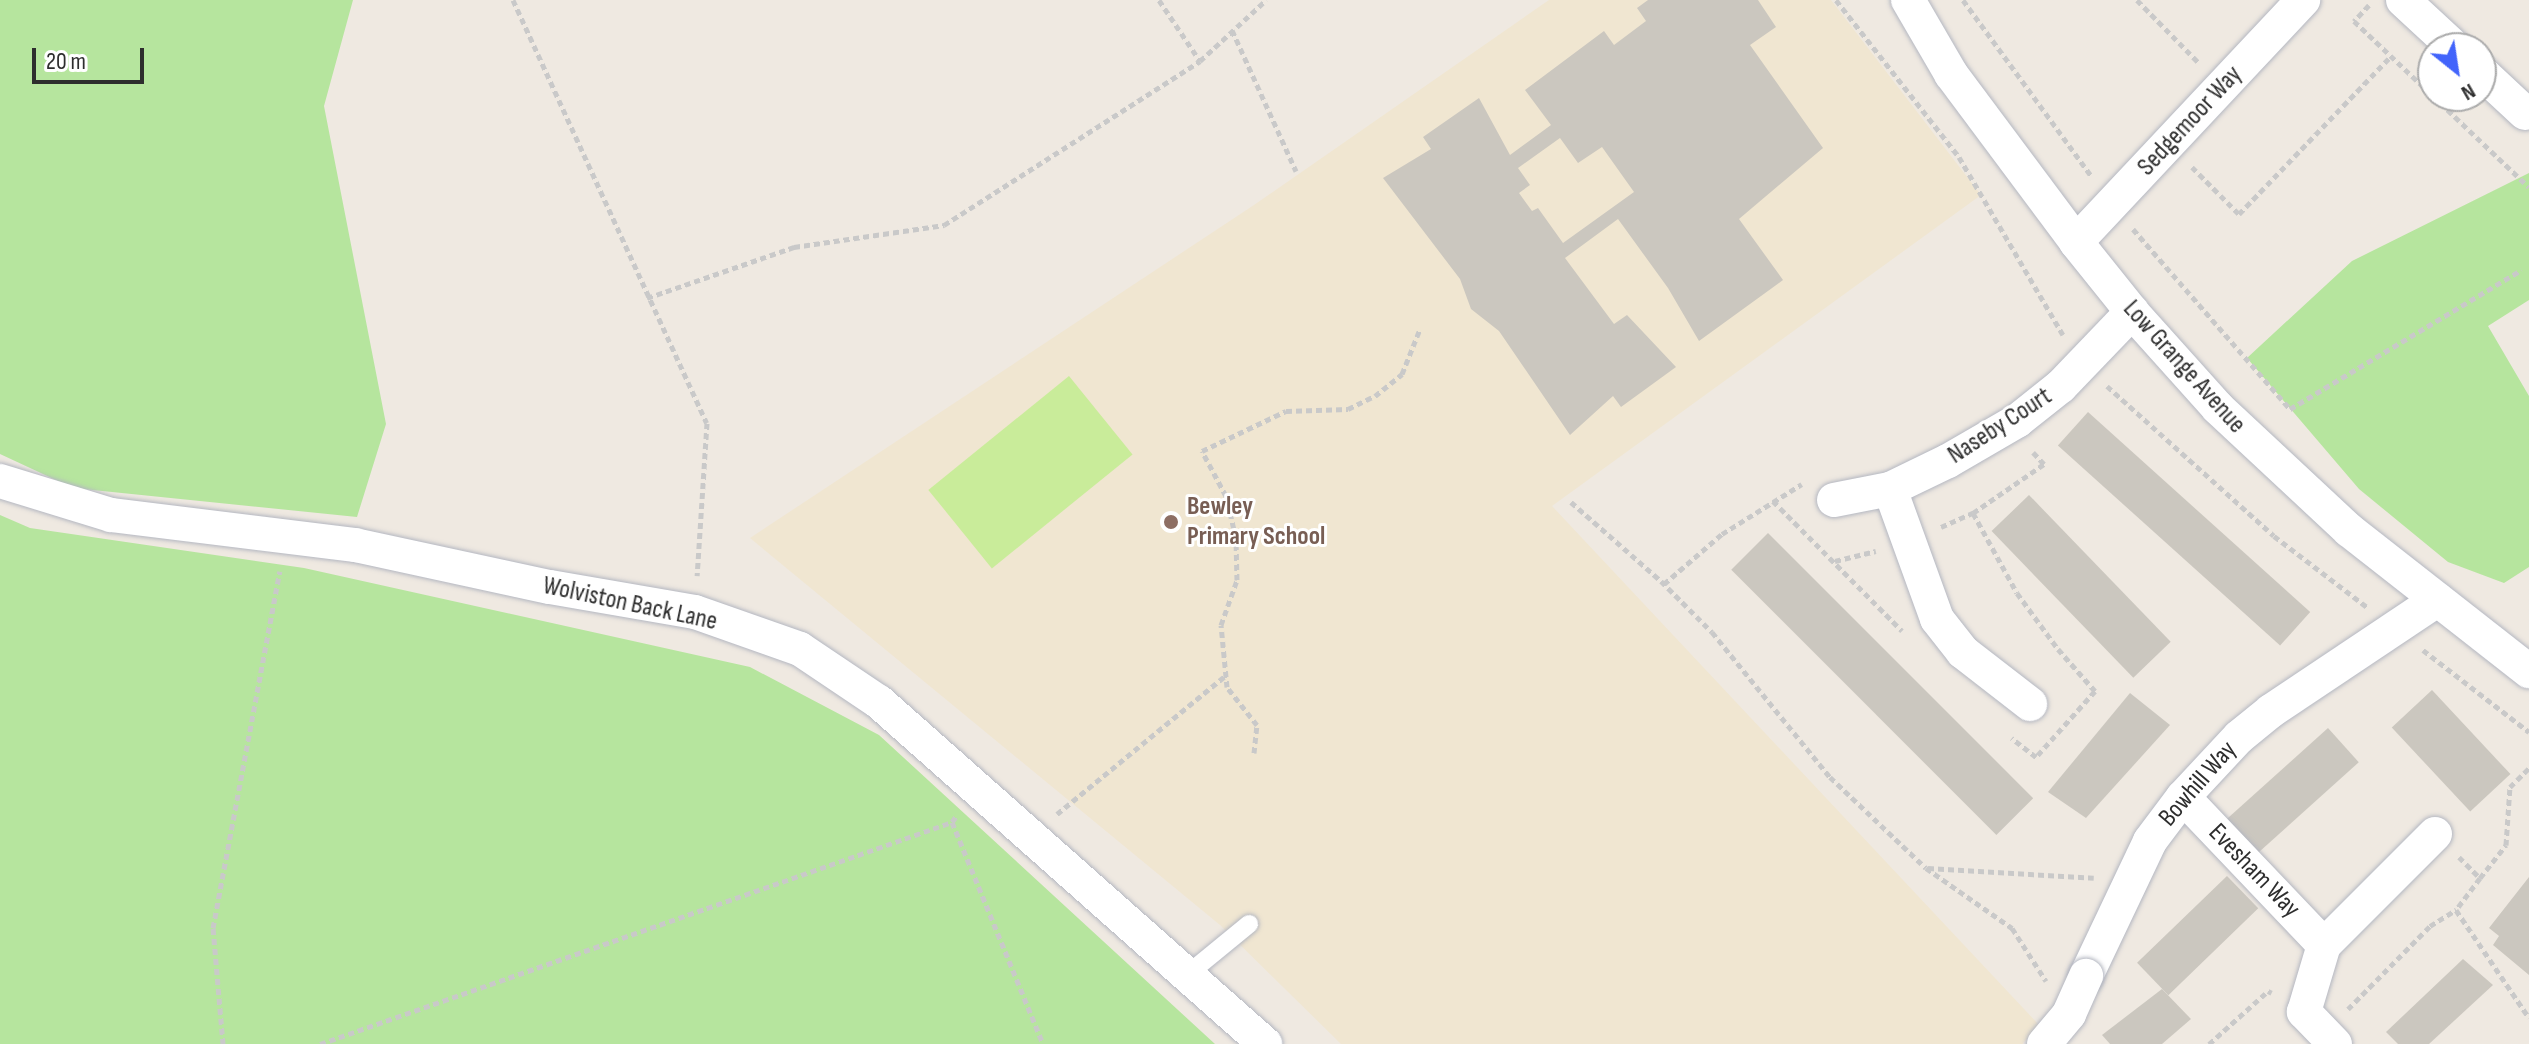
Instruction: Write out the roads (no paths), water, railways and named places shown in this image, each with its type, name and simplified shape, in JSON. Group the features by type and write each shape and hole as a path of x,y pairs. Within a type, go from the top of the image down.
{"street":[{"name":"Low Grange Avenue","path":"1908,0 1951,74 2076,242 2132,312 2253,443 2349,530 2529,671"},
{"name":"Sedgemoor Way","path":"2076,242 2303,0"},
{"path":"2403,0 2438,32"},
{"path":"2497,87 2525,113"},
{"name":"Naseby Court","path":"1822,490 1890,489 2009,426 2061,386 2132,312"},
{"name":"Wolviston Back Lane","path":"0,481 111,515 287,534 695,612 800,649 879,702 975,783 1265,1044"},
{"path":"1890,489 1937,619 1963,652 2030,704"},
{"name":"Bowhill Way","path":"2044,1044 2069,1014 2150,841 2183,797 2239,737 2437,600"},
{"name":"Evesham Way","path":"2183,797 2324,945"},
{"path":"2321,1030 2324,945 2435,834"}],"lane":[{"path":"1188,974 1249,924"}],"place":[{"name":"Bewley Primary School","path":"1171,522"}]}
